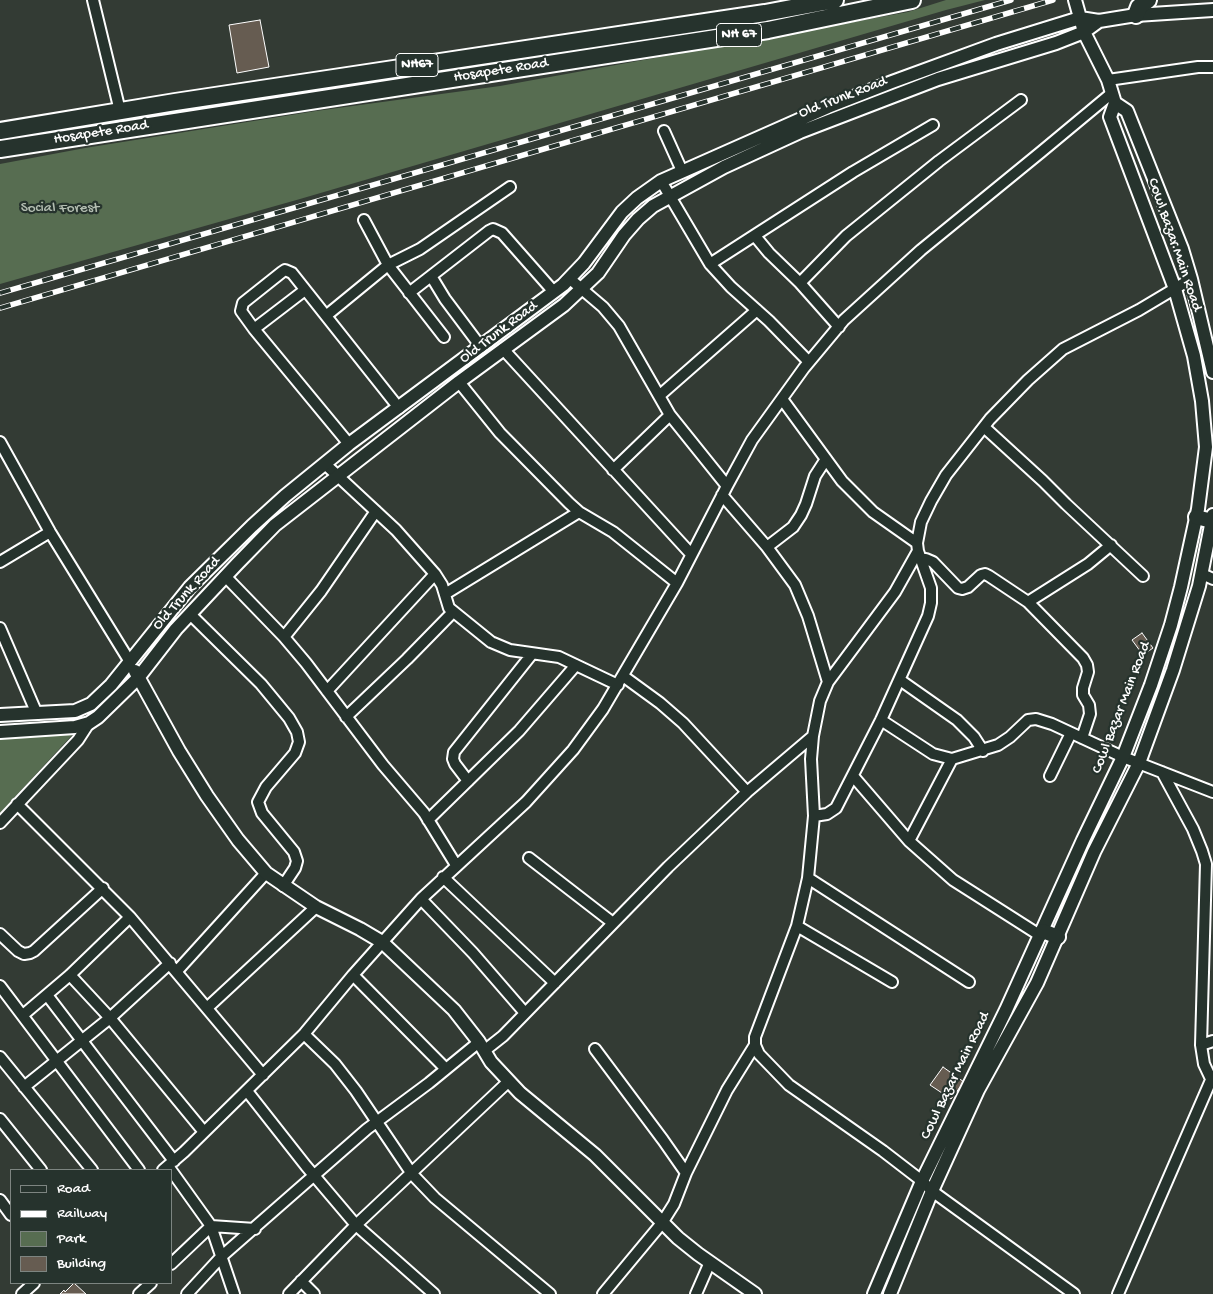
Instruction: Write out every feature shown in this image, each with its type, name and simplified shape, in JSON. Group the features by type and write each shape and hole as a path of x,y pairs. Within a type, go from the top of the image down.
{"highway":[{"name":"Hosapete Road","path":"0,131 416,65 765,14 835,0"},
{"name":"Hosapete Road","path":"0,148 768,30 912,0"},
{"path":"1136,15 1139,7 1148,0"}],"main road":[{"path":"1196,517 1212,518"},
{"path":"1042,934 1058,937"}],"street":[{"path":"93,0 120,111"},
{"path":"1075,0 1080,18 1078,34 1112,92 1127,111 1182,249 1213,372"},
{"path":"1099,21 1136,15 1213,10"},
{"name":"Old Trunk Road","path":"0,715 75,711 91,704 111,685 168,612 207,569 285,496 349,444 570,279 584,264 616,218 637,198 661,181 828,107 996,44 1080,18 1099,21"},
{"name":"Old Trunk Road","path":"89,723 98,717 138,678 176,629 275,525 459,382 564,305 598,273 624,235 653,206 724,167 800,132 938,79 1078,34 1099,21"},
{"path":"47,995 82,1041 168,1166 304,1034 353,975 421,899 526,802 573,750 604,709 677,584 752,440 810,362 839,327 921,250 1112,92 1198,67 1213,67"},
{"name":"Cowl Bazar Main Road","path":"874,1294 922,1181 1006,1010 1123,757 1151,685 1171,626 1196,517 1206,446 1203,410 1194,356 1175,289 1110,116 1112,92"},
{"path":"800,283 846,236 939,161 1021,100"},
{"path":"710,264 868,163 933,125"},
{"path":"664,131 682,171"},
{"path":"661,181 710,264 731,287 810,362"},
{"path":"327,315 388,265 420,249 510,188"},
{"path":"364,220 388,265 444,337"},
{"path":"409,293 489,231 498,230 554,292"},
{"path":"755,236 839,327"},
{"path":"349,444 241,311 244,303 282,272 285,270 292,273 399,408"},
{"path":"431,276 445,299 481,347"},
{"path":"570,279 603,307 619,326 670,415 724,491 795,584 808,616 828,682"},
{"path":"1074,1294 932,1191 883,1151 789,1085 759,1054 755,1045 755,1038 797,926 808,878 814,816 811,759 813,736 820,701 828,682 886,604 918,551 921,522 936,492 946,475 984,427 1028,380 1063,349 1139,310 1191,279"},
{"path":"254,329 305,290"},
{"path":"659,396 757,310"},
{"path":"503,349 691,554"},
{"path":"459,382 500,433 579,512 612,532 677,584"},
{"path":"782,399 842,481 873,512 933,562 958,588 968,587 981,574 985,574 1028,602 1082,658 1087,665 1088,672 1082,688 1083,695 1089,705 1090,714 1082,738"},
{"path":"613,470 670,415"},
{"path":"984,427 1144,576"},
{"path":"0,442 50,532 130,662 179,751 207,796 238,840 266,873 316,907 360,928 382,942 454,1010 490,1062 520,1093 595,1155 678,1238 750,1292"},
{"path":"767,547 793,527 801,516 815,476 826,459"},
{"path":"325,464 396,530 434,574 442,585 448,608 491,642 510,650 558,657 621,680 660,703 683,723 747,792"},
{"path":"284,637 321,591 376,511"},
{"path":"445,594 579,512"},
{"path":"890,1294 932,1191 978,1090 1037,983 1094,852 1139,763 1207,576 1212,518"},
{"path":"0,562 50,532"},
{"path":"1028,602 1088,564 1111,545"},
{"path":"814,816 827,814 836,808 881,720 928,616 931,603 931,588 918,551"},
{"path":"327,691 412,601 434,574"},
{"path":"225,576 284,637 428,820 456,865"},
{"path":"346,717 453,612"},
{"path":"190,614 261,684 289,718 297,732 299,742 295,753 266,787 258,802 262,813 294,852 297,860 295,868 283,886"},
{"path":"0,628 37,714"},
{"path":"468,781 455,764 453,759 454,752 532,654"},
{"path":"428,820 519,731 576,665"},
{"path":"900,680 957,720 966,728 983,750"},
{"path":"881,720 933,754 952,759 998,745 1010,737 1028,720 1036,719 1052,724 1123,757 1213,792"},
{"path":"0,732 75,726 89,723"},
{"path":"0,823 78,740 89,723"},
{"path":"1050,776 1071,733"},
{"path":"187,1294 222,1256 377,1121 446,1069 481,1047 503,1036 668,867 747,792 813,736"},
{"path":"910,841 952,759"},
{"path":"1118,1294 1212,1081 1204,1064 1201,1045 1208,941 1206,864 1193,829 1162,772"},
{"path":"853,776 910,841 953,880 1042,934"},
{"path":"17,804 130,917 262,1075"},
{"path":"529,858 613,923"},
{"path":"24,1086 173,967 266,873"},
{"path":"443,877 555,983"},
{"path":"808,878 969,982"},
{"path":"0,934 18,951 24,954 30,953 103,888"},
{"path":"421,899 473,953 525,1013"},
{"path":"207,1008 316,907"},
{"path":"23,1015 70,975 130,917"},
{"path":"797,926 892,982"},
{"path":"70,975 110,1018 204,1132"},
{"path":"353,975 446,1069"},
{"path":"0,986 138,1169"},
{"path":"304,1034 335,1064 356,1091 412,1174 435,1198 550,1294"},
{"path":"1201,1045 1213,1041"},
{"path":"603,1294 662,1223 674,1204 686,1173 727,1090 755,1045"},
{"path":"595,1049 686,1173"},
{"path":"0,1057 91,1169"},
{"path":"289,1294 356,1225 508,1081"},
{"path":"247,1091 356,1225 434,1294"},
{"path":"0,1119 40,1169"},
{"path":"172,1172 211,1226 234,1294"},
{"path":"0,1200 10,1214"},
{"path":"172,1263 211,1226 254,1229"},
{"path":"696,1294 710,1262"},
{"path":"301,1281 314,1294"},
{"path":"22,1294 33,1284"},
{"path":"139,1294 150,1284"}],"green space":[{"name":"Social Forest","path":"946,0 985,0 0,284 0,164 85,148 316,111 500,86 908,12"},
{"path":"75,732 0,813 0,738"}],"building":[{"path":"260,20 269,67 237,73 229,25"},
{"path":"1142,633 1153,648 1143,655 1132,640"},
{"path":"943,1067 964,1082 951,1099 930,1085"},
{"path":"75,1284 86,1294 60,1294 64,1290 65,1292"}],"railway":[{"path":"0,293 1011,0"},
{"path":"0,308 1053,0"}]}
